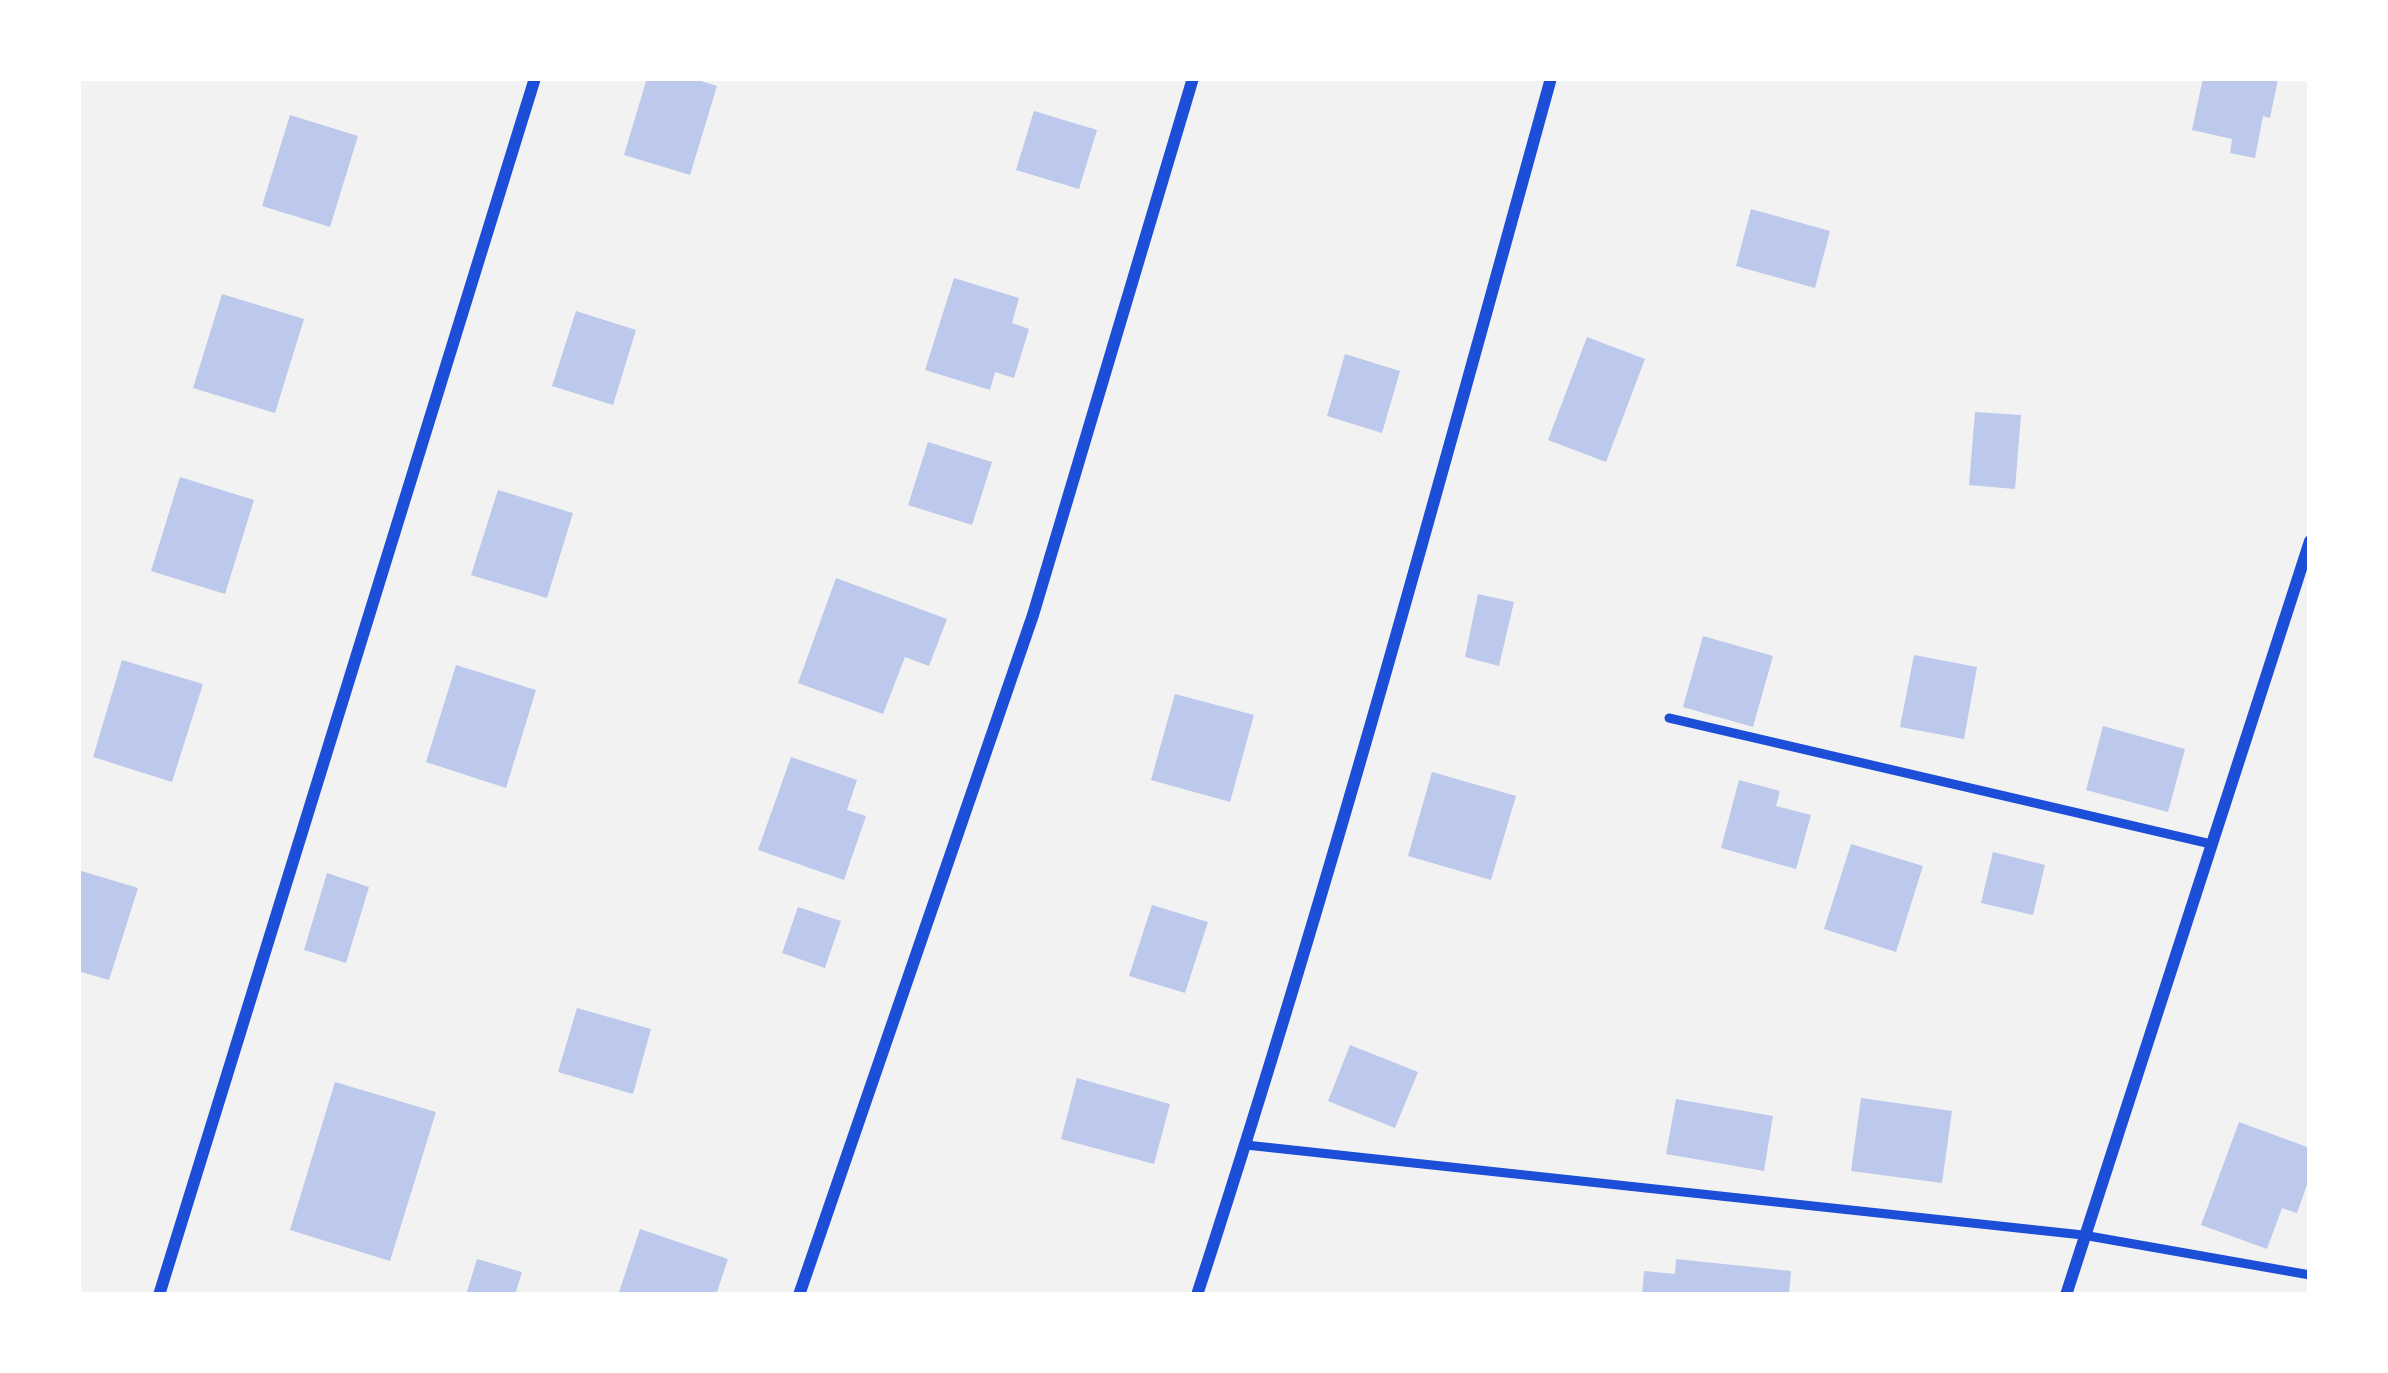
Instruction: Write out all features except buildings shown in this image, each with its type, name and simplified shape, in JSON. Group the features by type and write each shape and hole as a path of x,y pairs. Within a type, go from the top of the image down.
{"street":[{"path":"159,1295 535,78"},
{"path":"799,1295 1034,615 1193,78"},
{"path":"1197,1295 1406,606 1551,78"},
{"path":"2066,1295 2310,541"}],"lane":[{"path":"1669,718 2211,844"},
{"path":"1246,1145 2083,1235 2310,1275"}]}
